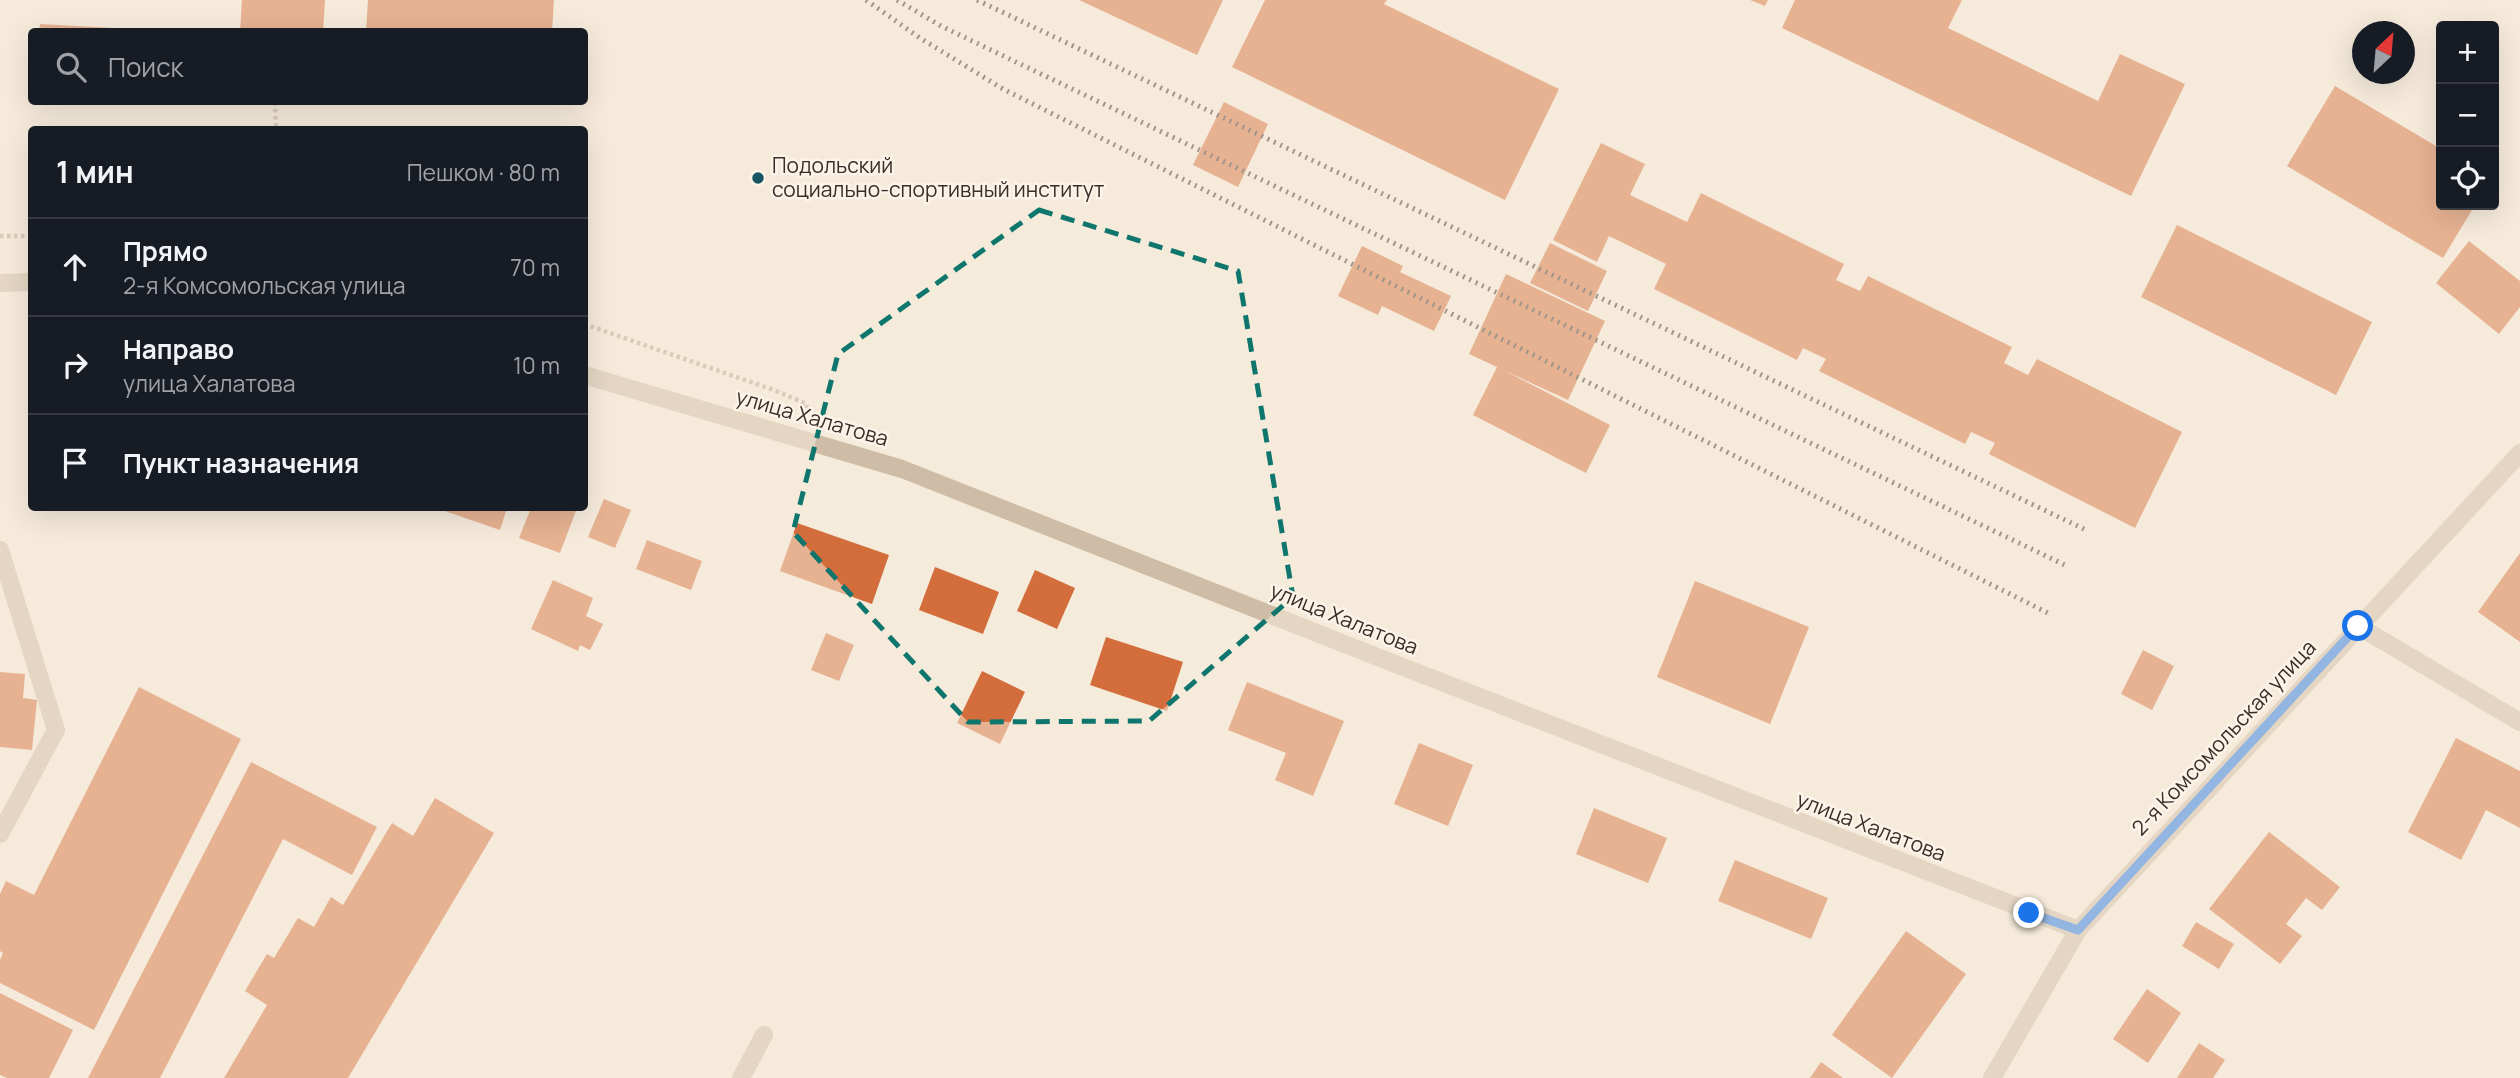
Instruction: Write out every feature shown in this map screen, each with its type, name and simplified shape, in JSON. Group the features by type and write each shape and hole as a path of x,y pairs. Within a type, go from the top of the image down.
{"street":[{"path":"0,283 28,282"},
{"name":"улица Халатова","path":"588,376 902,468 1392,663 2078,930"},
{"name":"2-я Комсомольская улица","path":"1992,1078 2078,930 2520,453"},
{"path":"0,550 56,730 0,834"},
{"path":"2358,626 2520,722"},
{"path":"741,1078 764,1035"}],"path":[{"path":"275,105 275,126"},
{"path":"0,236 28,236"},
{"path":"588,325 807,404 802,439"}],"highlighted area":[{"path":"1039,210 1238,271 1293,597 1149,721 968,722 793,532 838,354"}],"building":[{"path":"242,0 325,0 323,28 240,28"},
{"path":"368,0 554,0 552,28 366,28"},
{"path":"1079,0 1223,0 1197,55"},
{"path":"1265,0 1387,0 1384,4 1559,89 1505,200 1232,67"},
{"path":"1750,0 1768,0 1765,6"},
{"path":"1795,0 1962,0 1948,28 2098,101 2120,54 2185,84 2131,196 1782,28"},
{"path":"40,24 114,28 40,28"},
{"path":"2335,86 2436,146 2436,210 2472,210 2443,258 2287,166"},
{"path":"1224,102 1268,124 1238,187 1193,165"},
{"path":"1601,143 1645,164 1630,195 1687,222 1701,193 1844,264 1836,280 1860,291 1868,276 2012,347 2004,363 2028,375 2037,359 2182,432 2135,528 1989,454 1995,443 1971,432 1965,444 1819,371 1826,359 1803,348 1797,360 1654,289 1666,264 1609,236 1597,262 1553,240"},
{"path":"2177,225 2372,322 2336,395 2141,297"},
{"path":"2469,241 2520,281 2520,307 2499,334 2436,283"},
{"path":"1550,243 1607,271 1588,311 1530,283"},
{"path":"1362,246 1403,266 1400,272 1451,296 1434,331 1382,306 1378,315 1338,296"},
{"path":"1506,274 1605,321 1568,400 1503,370 1610,425 1586,473 1473,415 1497,367 1469,354"},
{"path":"604,499 631,510 615,548 588,537"},
{"path":"445,511 506,511 500,530"},
{"path":"530,511 576,511 560,553 519,538"},
{"path":"797,523 889,555 872,604 780,571"},
{"path":"647,540 702,561 691,590 636,569"},
{"path":"2520,553 2520,642 2478,612"},
{"path":"935,567 999,592 983,634 919,610"},
{"path":"1035,570 1075,588 1057,629 1017,611"},
{"path":"553,580 593,598 586,616 603,624 590,650 580,645 578,651 531,629"},
{"path":"1695,581 1809,627 1770,724 1657,677"},
{"path":"826,633 854,645 839,681 811,670"},
{"path":"1106,637 1183,662 1167,711 1090,685"},
{"path":"2143,650 2174,666 2152,710 2121,694"},
{"path":"982,671 1025,692 1000,744 957,723"},
{"path":"0,672 25,674 23,698 37,700 32,750 0,747"},
{"path":"1247,682 1344,721 1313,796 1275,780 1286,753 1228,730"},
{"path":"139,687 241,739 94,1030 0,983 0,960 3,953 0,951 0,894 6,881 34,895"},
{"path":"2456,738 2520,771 2520,828 2486,810 2461,860 2408,832"},
{"path":"1419,743 1473,765 1448,826 1394,804"},
{"path":"251,762 377,827 352,875 283,839 160,1078 88,1078"},
{"path":"435,798 494,833 348,1078 224,1078 267,1005 245,991 267,954 274,958 298,918 314,927 331,897 343,905 392,823 413,836"},
{"path":"1594,808 1667,838 1648,883 1576,854"},
{"path":"2269,832 2340,887 2322,910 2306,898 2286,924 2302,936 2280,964 2209,909"},
{"path":"1735,860 1828,898 1811,939 1718,901"},
{"path":"2196,922 2234,944 2219,969 2182,946"},
{"path":"1906,931 1966,974 1892,1078 1832,1035"},
{"path":"2147,989 2181,1013 2148,1063 2113,1039"},
{"path":"0,993 73,1030 49,1078 7,1078 0,1075"},
{"path":"2199,1043 2225,1060 2213,1078 2177,1078"},
{"path":"1821,1062 1843,1078 1810,1078"}],"railway":[{"path":"866,0 920,38 1003,89 2048,613"},
{"path":"897,0 941,26 2067,566"},
{"path":"977,0 2086,530"}],"place":[{"name":"Подольский социально-спортивный институт","path":"758,178"}],"route":[{"path":"2029,913 2078,930 2358,626"}]}
